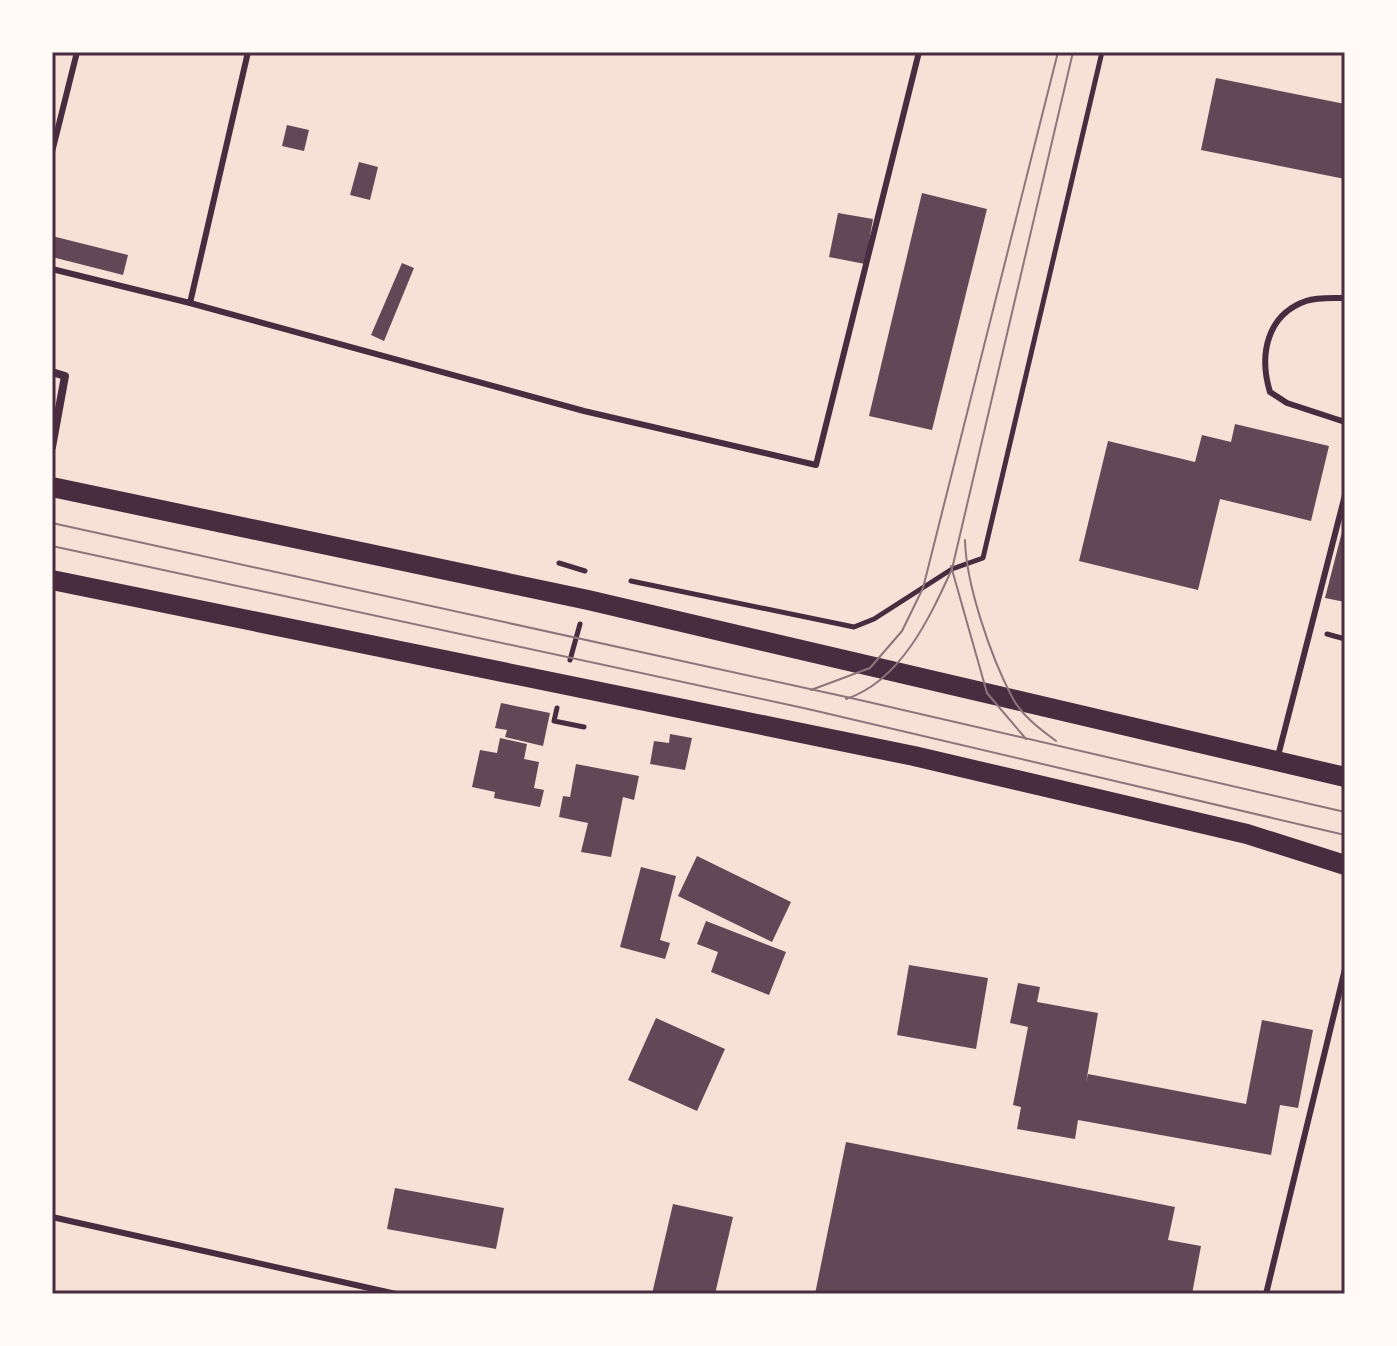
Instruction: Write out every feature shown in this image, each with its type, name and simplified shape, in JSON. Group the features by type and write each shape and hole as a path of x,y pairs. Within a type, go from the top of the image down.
{"main road":[{"path":"52,487 588,600 1345,777"},
{"path":"52,580 914,756 1247,834 1345,865"}],"street":[{"path":"52,372 65,376 52,447"}],"lane":[{"path":"52,152 77,52"},
{"path":"190,303 248,52"},
{"path":"52,269 190,303 584,411 816,465 919,52"},
{"path":"1345,298 1307,300 1290,311 1273,326 1263,355 1270,392 1287,403 1345,422"},
{"path":"1276,763 1345,495"},
{"path":"1266,1294 1345,969"},
{"path":"52,1217 396,1294"}],"path":[{"path":"625,580 854,627 874,619 952,569 983,558 1102,52"},
{"path":"559,563 595,574 554,721 584,727"}],"building":[{"path":"1216,78 1345,104 1345,179 1201,150"},
{"path":"287,125 309,130 304,151 282,146"},
{"path":"359,162 378,167 370,200 350,195"},
{"path":"922,193 987,209 932,430 869,416"},
{"path":"838,213 873,219 865,264 829,257"},
{"path":"52,236 128,255 123,275 52,257"},
{"path":"402,263 414,268 384,341 371,335"},
{"path":"1235,424 1329,446 1311,521 1220,499 1198,590 1079,561 1108,441 1195,462 1202,435 1231,442"},
{"path":"1345,524 1345,602 1325,598"},
{"path":"501,703 550,713 543,746 505,737 507,730 495,728"},
{"path":"670,734 692,738 685,770 650,764 654,741 669,743"},
{"path":"500,738 527,744 524,759 539,762 534,788 544,790 540,807 494,798 495,792 472,787 480,750 497,753"},
{"path":"576,764 639,776 634,800 623,797 611,857 581,852 588,823 559,817 563,796 570,797"},
{"path":"697,856 791,902 772,942 678,896"},
{"path":"641,867 676,876 660,940 670,943 665,959 620,947"},
{"path":"706,921 786,952 769,995 711,972 718,952 697,944"},
{"path":"909,965 988,978 976,1049 897,1035"},
{"path":"1018,983 1040,987 1037,1002 1098,1013 1086,1083 1088,1074 1246,1104 1262,1020 1313,1030 1298,1108 1280,1105 1271,1155 1078,1120 1075,1139 1017,1129 1021,1107 1013,1105 1028,1027 1010,1023"},
{"path":"656,1018 725,1049 697,1111 628,1080"},
{"path":"846,1142 1175,1207 1168,1240 1201,1246 1192,1294 815,1294"},
{"path":"395,1188 504,1208 496,1249 387,1229"},
{"path":"673,1204 733,1217 715,1294 652,1294"}],"tram line":[{"path":"811,690 870,668 902,631 923,588 1058,52"},
{"path":"846,699 883,678 898,663 934,607 952,569 1073,52"},
{"path":"52,523 851,698 1345,812"},
{"path":"965,540 975,599 1004,681 1021,710 1056,741"},
{"path":"52,546 808,709 1345,835"},
{"path":"951,566 987,693 1026,739"}]}
